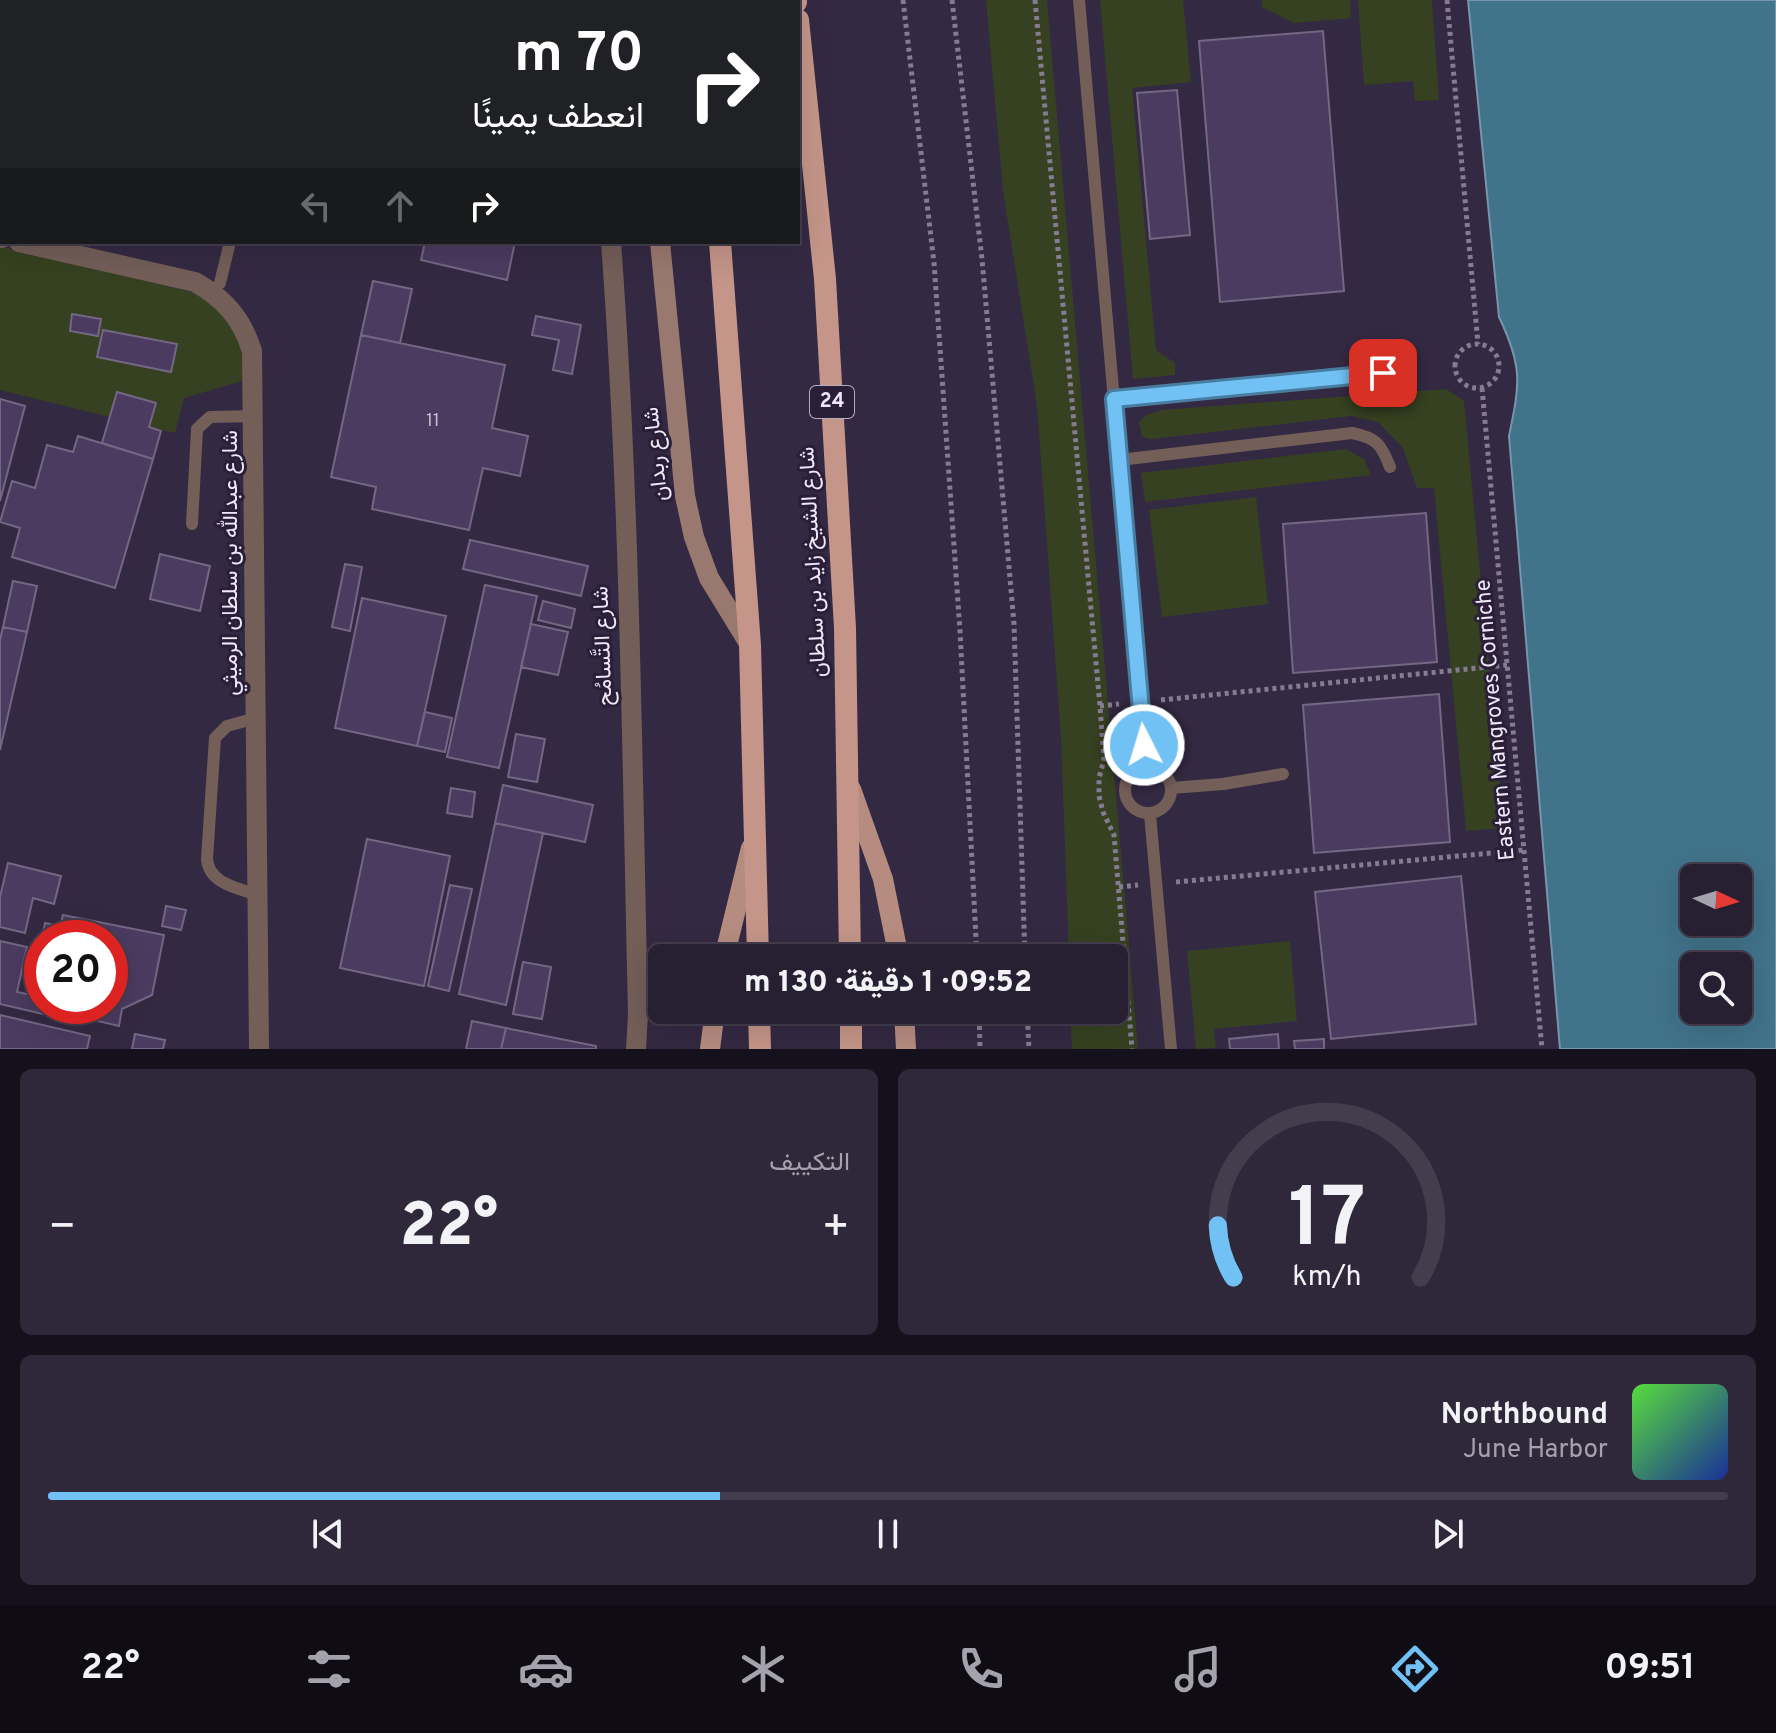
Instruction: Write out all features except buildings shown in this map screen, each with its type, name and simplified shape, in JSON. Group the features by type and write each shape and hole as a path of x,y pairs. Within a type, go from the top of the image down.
{"highway":[{"name":"شارع الشيخ زايد بن سلطان","path":"800,39 825,279 845,628 850,944"},
{"path":"720,244 750,645 758,944"},
{"path":"759,1024 760,1049"},
{"path":"851,1024 851,1049"}],"main road":[{"name":"شارع ربدان","path":"660,244 685,496 694,537 709,578 750,645"},
{"path":"849,785 883,879 896,944"},
{"path":"727,944 755,832"},
{"path":"710,1049 713,1024"},
{"path":"905,1024 906,1049"}],"street":[{"name":"شارع عبدالله بن سلطان الرميثي","path":"28,244 195,282 228,305 247,335 254,369 255,416 259,1049"},
{"name":"شارع التَّسامُح","path":"611,244 627,579 638,1014 636,1049"}],"lane":[{"path":"1079,0 1146,767"},
{"path":"220,283 230,244"},
{"path":"1114,399 1383,373"},
{"path":"192,524 197,429 210,417 255,416"},
{"path":"1119,460 1352,433 1370,437 1382,447 1390,467"},
{"path":"256,718 227,726 215,738 207,859 210,871 217,880 258,895"},
{"path":"1146,767 1153,767 1164,774 1171,788 1164,808 1150,814 1134,810 1128,804 1124,789 1130,774 1146,767"},
{"path":"1171,788 1223,784 1283,774"},
{"path":"1150,814 1171,1049"}],"path":[{"path":"903,0 934,263 960,631 976,944"},
{"path":"952,0 982,259 1014,624 1025,944"},
{"path":"1035,0 1100,706 1104,760 1099,778 1099,796 1114,835 1132,1049"},
{"path":"1447,0 1478,344"},
{"path":"1478,344 1492,350 1499,364 1496,378 1482,388 1462,383 1455,369 1455,361 1462,350 1478,344"},
{"name":"Eastern Mangroves Corniche","path":"1482,388 1542,1049"},
{"path":"1100,706 1507,665"},
{"path":"1119,887 1524,850"},
{"path":"979,1024 980,1049"},
{"path":"1028,1024 1029,1049"}],"green space":[{"path":"986,0 1047,0 1138,1049 1072,1049 1071,1024 1128,1024 1128,944 1068,944 1061,737 1037,406 1003,191"},
{"path":"1100,0 1183,0 1191,82 1132,88 1156,350 1175,363 1175,375 1133,379"},
{"path":"1262,0 1350,0 1351,18 1294,23 1262,7"},
{"path":"1358,0 1432,0 1439,100 1415,101 1413,81 1364,85"},
{"path":"0,246 212,297 244,334 252,378 184,398 175,433 0,390"},
{"path":"1446,389 1464,401 1504,828 1466,831 1434,488 1417,488 1403,448 1378,422 1352,416 1152,439 1142,437 1139,422 1146,415 1162,410"},
{"path":"1346,449 1364,459 1371,475 1145,502 1141,473"},
{"path":"1256,497 1268,604 1162,617 1149,510"},
{"path":"1290,941 1297,1021 1214,1029 1216,1048 1196,1049 1187,951"}],"water":[{"path":"1468,0 1776,0 1776,1049 1560,1049 1509,436 1517,375 1507,334 1499,317"}],"route":[{"path":"1144,745 1114,399 1383,373"}]}
